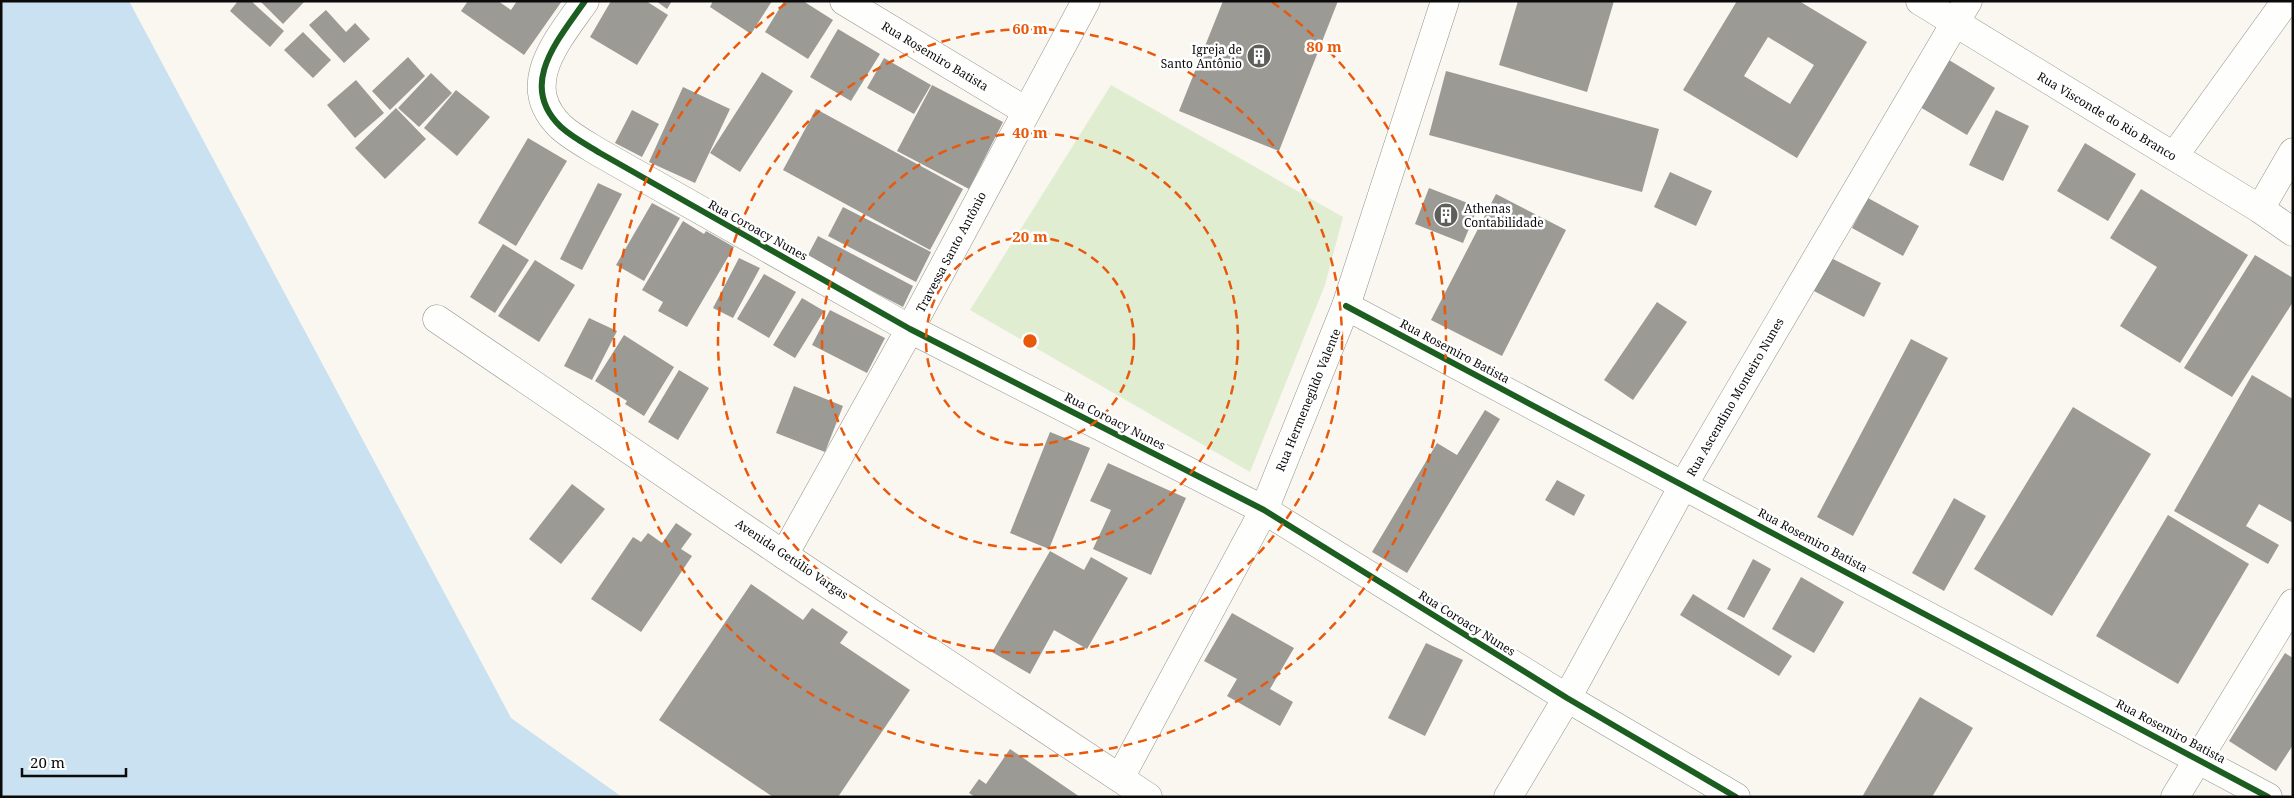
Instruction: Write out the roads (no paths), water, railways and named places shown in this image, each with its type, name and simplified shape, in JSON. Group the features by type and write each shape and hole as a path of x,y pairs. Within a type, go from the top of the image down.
{"street":[{"name":"Rua Coroacy Nunes","path":"584,1 559,39 545,66 540,91 552,117 563,129 600,153 910,329 1264,510 1567,698 1736,797"},
{"name":"Rua Rosemiro Batista","path":"844,1 1026,111"},
{"name":"Travessa Santo Antônio","path":"784,554 910,329 1086,1"},
{"name":"Rua Hermenegildo Valente","path":"1120,778 1264,510 1346,306 1445,1"},
{"name":"Rua Visconde do Rio Branco","path":"1920,1 1961,12 2174,156 2260,209 2293,232"},
{"path":"2174,156 2286,1"},
{"name":"Rua Ascendino Monteiro Nunes","path":"1508,797 1567,698 1684,484 1961,12"},
{"path":"2260,209 2293,152"},
{"name":"Rua Rosemiro Batista","path":"1346,306 1684,484 2268,797"},
{"name":"Avenida Getúlio Vargas","path":"437,319 1148,797"},
{"path":"2175,797 2293,603"}],"water":[{"path":"1,1 129,1 511,718 622,797 1,797"}],"place":[{"name":"Igreja de Santo Antônio","path":"1259,56"},
{"name":"Athenas Contabilidade","path":"1446,215"}]}
